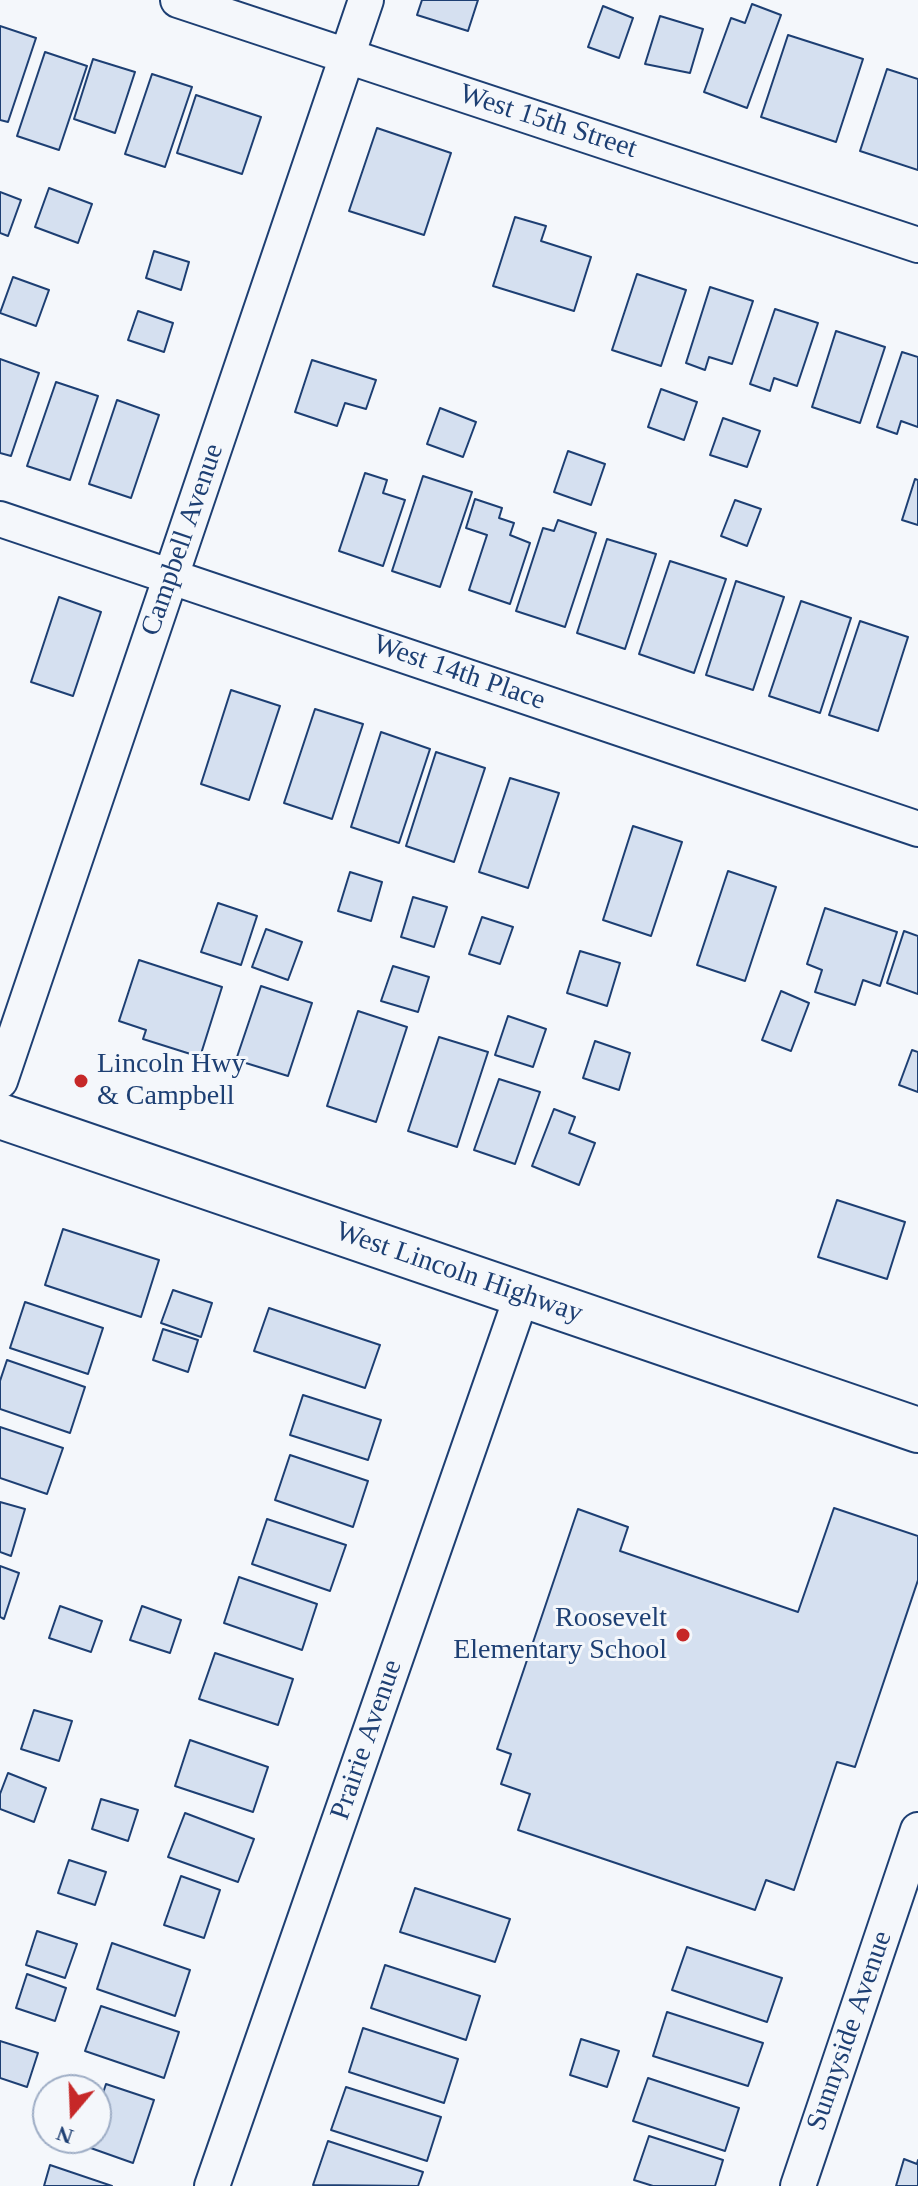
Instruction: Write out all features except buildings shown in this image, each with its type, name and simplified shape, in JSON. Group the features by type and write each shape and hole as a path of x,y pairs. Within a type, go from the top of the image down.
{"main road":[{"name":"West Lincoln Highway","path":"0,1116 918,1430"}],"street":[{"name":"West 15th Street","path":"178,0 918,245"},
{"name":"Campbell Avenue","path":"0,1081 366,0"},
{"name":"West 14th Place","path":"0,519 918,829"},
{"name":"Prairie Avenue","path":"212,2186 522,1295"},
{"name":"Sunnyside Avenue","path":"798,2186 918,1830"}],"place":[{"name":"Lincoln Hwy & Campbell","path":"81,1081"},
{"name":"Roosevelt Elementary School","path":"683,1635"}]}
